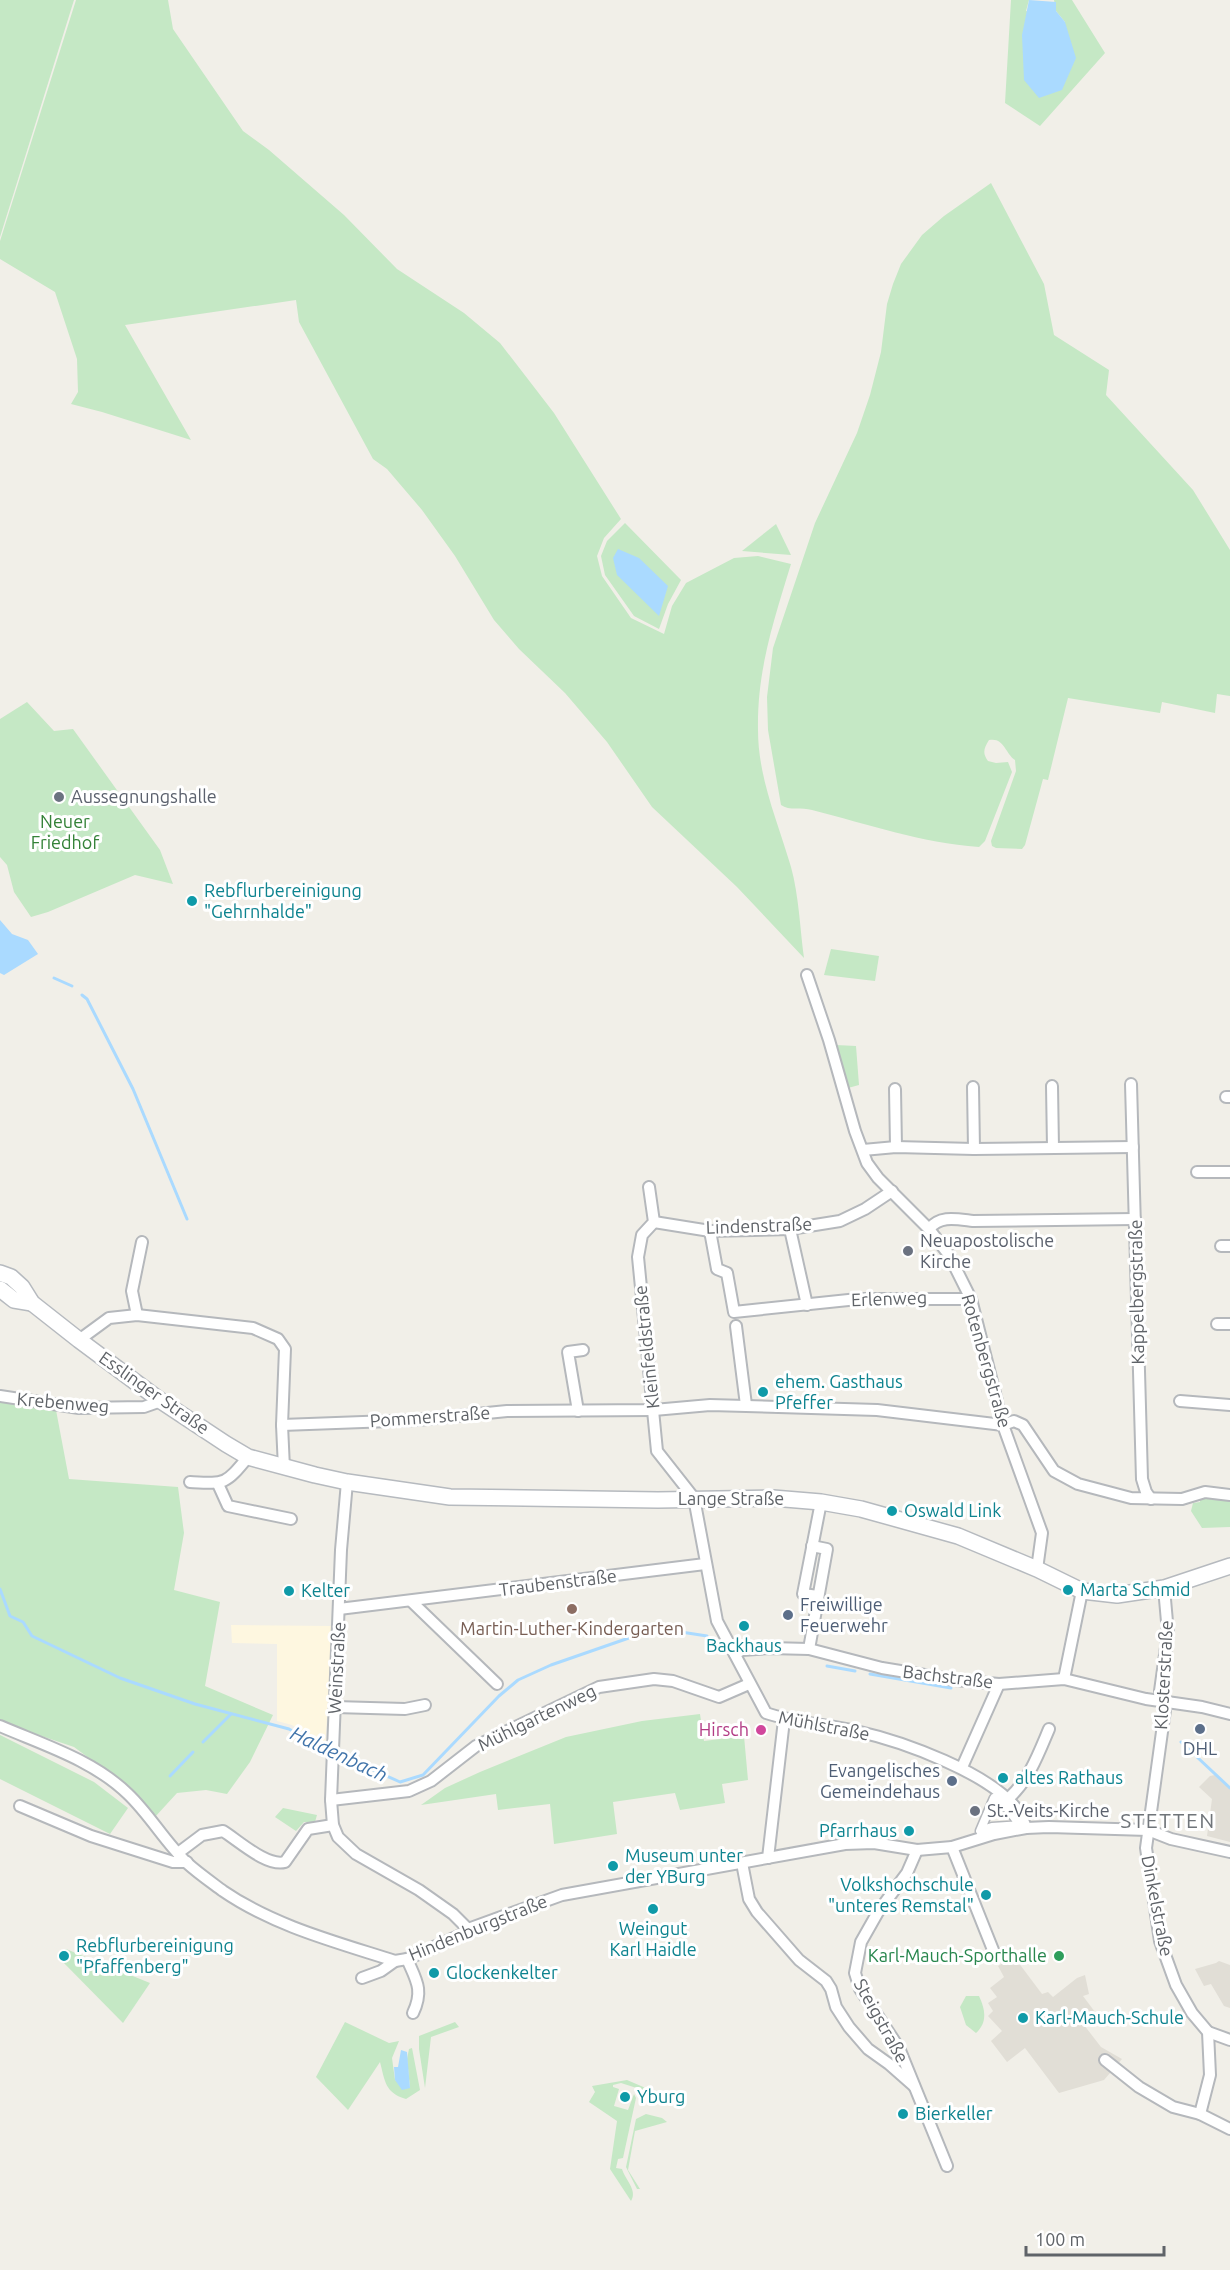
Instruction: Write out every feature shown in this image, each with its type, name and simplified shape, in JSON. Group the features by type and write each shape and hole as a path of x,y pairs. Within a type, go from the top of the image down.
{"main road":[{"name":"Esslinger Straße","path":"0,1273 11,1277 22,1287 32,1303 161,1401 248,1457 284,1468"},
{"name":"Esslinger Straße","path":"0,1289 14,1300 32,1303"},
{"name":"Lange Straße","path":"284,1468 347,1482 450,1497 658,1500 773,1498 821,1502 861,1509 958,1536 1082,1591 1117,1595 1164,1588"},
{"path":"1164,1588 1230,1566"}],"street":[{"name":"Rotenbergstraße","path":"807,975 829,1040 855,1131 873,1170 929,1229 949,1255 971,1299 1003,1425 1042,1533 1036,1569"},
{"name":"Kappelbergstraße","path":"1131,1084 1142,1479 1146,1492 1151,1498"},
{"path":"1052,1086 1053,1148"},
{"path":"973,1087 974,1149"},
{"path":"895,1089 896,1147"},
{"path":"863,1150 896,1147 974,1149 1133,1147"},
{"path":"1197,1172 1230,1172"},
{"path":"649,1187 654,1222"},
{"name":"Lindenstraße","path":"654,1222 710,1231 790,1229 840,1221 865,1209 892,1191"},
{"path":"929,1229 940,1220 948,1219 973,1221 1135,1219"},
{"name":"Kleinfeldstraße","path":"654,1222 642,1235 638,1257 657,1450 694,1498"},
{"path":"790,1229 807,1305"},
{"name":"Erlenweg","path":"710,1231 717,1269 727,1273 734,1312 858,1299 971,1299"},
{"path":"137,1315 132,1291 142,1242"},
{"path":"79,1340 109,1318 137,1315 253,1328 278,1339 285,1348 282,1425 284,1468"},
{"path":"1217,1324 1230,1324"},
{"path":"736,1326 746,1405"},
{"path":"578,1411 568,1352 583,1350"},
{"name":"Krebenweg","path":"0,1396 79,1408 144,1407 161,1401"},
{"path":"1180,1401 1230,1405"},
{"name":"Pommerstraße","path":"282,1425 417,1420 507,1411 654,1410 710,1405 877,1410 1003,1425 1014,1421 1023,1425 1054,1471 1078,1484 1131,1498 1182,1499 1205,1492 1230,1495"},
{"path":"190,1482 218,1484 230,1479 248,1457"},
{"name":"Weinstraße","path":"333,1825 331,1800 341,1550 347,1482"},
{"path":"218,1484 228,1506 291,1519"},
{"name":"Mühlstraße","path":"694,1498 717,1621 766,1713 784,1719 855,1731 917,1748 962,1767 1008,1799"},
{"path":"809,1649 827,1549 812,1546 821,1502"},
{"name":"Traubenstraße","path":"339,1609 412,1602 705,1564"},
{"name":"Klosterstraße","path":"1148,1830 1165,1710 1160,1691 1168,1633 1164,1588"},
{"path":"1064,1679 1082,1591"},
{"path":"412,1602 497,1683"},
{"name":"Bachstraße","path":"735,1654 742,1650 769,1648 809,1649 882,1668 955,1680 999,1684 1064,1679 1162,1702 1202,1707 1230,1714"},
{"name":"Mühlgartenweg","path":"331,1800 409,1791 431,1781 476,1746 599,1687 654,1679 673,1681 719,1697 749,1684"},
{"path":"962,1767 999,1684"},
{"path":"335,1707 405,1708 425,1705"},
{"path":"768,1858 784,1719"},
{"name":"Hindenburgstraße","path":"0,1726 78,1759 103,1774 143,1809 187,1862 245,1906 308,1933 395,1961 407,1959 461,1935 468,1929 562,1895 845,1844 874,1843 916,1850 952,1847 994,1834 1026,1828 1049,1827 1148,1830 1171,1839 1230,1852"},
{"path":"1026,1828 1020,1813 1008,1799 1029,1773 1049,1729"},
{"path":"994,1798 1008,1809 1020,1826 992,1827 980,1832 994,1798"},
{"path":"20,1806 91,1836 173,1862 187,1862"},
{"path":"178,1853 202,1835 223,1831 266,1861 281,1863 285,1862 308,1829 333,1825 339,1837 356,1854 419,1890 453,1914 468,1929"},
{"name":"Dinkelstraße","path":"1148,1830 1146,1848 1160,1941 1176,1985 1192,2013 1208,2032"},
{"path":"952,1847 995,1955"},
{"name":"Steigstraße","path":"916,1850 907,1873 878,1912 861,1942 855,1973 860,1989 899,2048 947,2166"},
{"path":"742,1863 749,1899 757,1912 803,1965 826,1981 836,2007 868,2049 890,2064 916,2089"},
{"path":"407,1959 420,1988 418,2002 413,2013"},
{"path":"362,1978 381,1971 395,1961"},
{"path":"1200,2114 1210,2075 1208,2032 1230,2040"},
{"path":"1105,2060 1139,2087 1173,2107 1200,2114 1230,2129"}],"shaded area":[{"path":"231,1625 333,1626 325,1747 292,1725 277,1721 277,1644 232,1643"},
{"path":"1215,1775 1230,1789 1230,1842 1207,1836 1212,1799 1199,1787 1210,1776"},
{"path":"1008,1960 1018,1962 1042,1994 1048,1992 1053,1997 1077,1978 1085,1975 1089,1994 1083,1996 1095,2012 1084,2025 1101,2047 1122,2059 1104,2080 1059,2093 1025,2048 1007,2062 991,2041 1002,2031 988,2016 993,2011 988,2003 997,1997 990,1988 1004,1977 998,1966"},
{"path":"1219,1961 1230,1965 1230,2008 1224,2006 1211,1984 1204,1986 1195,1969"}],"green space":[{"path":"0,0 74,0 0,237"},
{"path":"76,0 168,0 173,29 243,131 269,150 344,215 397,269 464,313 500,343 554,413 621,519 604,538 597,556 602,576 631,618 664,634 672,606 686,583 734,558 758,556 791,564 764,665 760,686 758,730 765,783 794,878 804,958 737,887 652,807 607,742 565,693 519,649 494,620 455,556 422,510 387,469 373,459 299,322 296,300 125,325 191,440 71,404 78,392 77,359 55,292 0,259 0,241"},
{"path":"1011,0 1029,0 1026,11 1065,22 1056,11 1054,0 1072,0 1105,53 1040,126 1005,103"},
{"path":"991,183 1044,284 1054,335 1109,370 1106,395 1193,490 1230,550 1230,696 1217,694 1215,713 1162,702 1160,713 1068,698 1048,780 1043,779 1022,849 992,846 991,841 1016,771 1015,760 998,741 989,740 984,750 986,758 996,763 1008,762 1012,772 985,841 979,847 936,842 812,810 784,807 781,805 768,730 767,697 773,648 815,523 857,433 870,395 881,352 887,304 901,264 922,235 944,216"},
{"path":"625,523 681,580 668,604 659,629 634,616 605,575 601,556 607,541"},
{"path":"776,524 791,555 742,551"},
{"name":"Neuer Friedhof","path":"27,702 54,731 73,729 160,850 173,884 135,875 31,917 14,892 7,865 0,857 0,719"},
{"path":"831,949 879,956 875,981 824,975"},
{"path":"836,1045 856,1046 859,1085 848,1088"},
{"path":"0,1402 56,1410 69,1479 178,1487 184,1533 174,1590 220,1602 205,1686 273,1715 250,1762 227,1794 206,1790 177,1793 155,1817 124,1784 74,1747 0,1722"},
{"path":"1200,1498 1230,1499 1230,1527 1202,1528 1191,1511 1193,1503 1200,1502"},
{"path":"700,1714 704,1741 744,1736 748,1780 722,1784 725,1803 680,1810 675,1793 613,1802 617,1834 554,1844 550,1804 498,1810 496,1794 421,1805 445,1788 566,1737 642,1721"},
{"path":"0,1735 94,1782 128,1808 110,1834 0,1779"},
{"path":"283,1808 317,1815 315,1822 304,1822 296,1831 275,1817"},
{"path":"66,1949 150,1983 123,2023 59,1958 58,1952"},
{"path":"966,1996 979,1996 983,2006 984,2020 976,2033 966,2025 960,2007"},
{"path":"345,2022 389,2043 399,2041 392,2058 395,2080 410,2088 407,2059 409,2049 412,2048 420,2090 406,2099 394,2093 387,2085 380,2062 348,2110 316,2077"},
{"path":"455,2022 459,2027 431,2037 425,2088 419,2036"},
{"path":"627,2080 648,2089 646,2091 621,2083 613,2085 619,2089 614,2106 628,2110 634,2094 636,2098 623,2158 618,2159 616,2168 622,2169 630,2185 633,2193 631,2201 610,2169 617,2121 589,2102 595,2092 592,2086"},
{"path":"646,2114 662,2118 667,2122 635,2131 628,2170 640,2189 637,2189 626,2167 636,2119"}],"water":[{"path":"1029,0 1056,2 1056,11 1065,22 1076,58 1062,90 1039,98 1024,80 1022,35"},
{"path":"618,549 639,558 668,586 659,616 617,575 613,558"},
{"path":"0,920 12,934 28,940 38,954 4,975 0,973"},
{"path":"401,2050 407,2052 410,2088 402,2090 395,2080 394,2067 398,2067"}],"waterway":[{"path":"54,978 72,986"},
{"path":"82,995 87,999 133,1089 187,1219"},
{"name":"Haldenbach","path":"0,1589 10,1616 23,1622 32,1636 120,1678 195,1704 289,1729 326,1751 400,1782 423,1775 499,1696 518,1680 551,1665 649,1631 668,1630 707,1636"},
{"name":"Haldenbach","path":"827,1666 855,1671"},
{"name":"Haldenbach","path":"870,1674 951,1688"},
{"path":"203,1742 231,1714"},
{"name":"Haldenbach","path":"1181,1742 1230,1788"},
{"path":"170,1776 193,1752"}],"place":[{"name":"Aussegnungshalle","path":"59,797"},
{"name":"Rebflurbereinigung \"Gehrnhalde\"","path":"192,901"},
{"name":"Neuapostolische Kirche","path":"908,1251"},
{"name":"ehem. Gasthaus Pfeffer","path":"763,1392"},
{"name":"Oswald Link","path":"892,1511"},
{"name":"Marta Schmid","path":"1068,1590"},
{"name":"Kelter","path":"289,1591"},
{"name":"Martin-Luther-Kindergarten","path":"572,1609"},
{"name":"Freiwillige Feuerwehr","path":"788,1615"},
{"name":"Backhaus","path":"744,1626"},
{"name":"DHL","path":"1200,1729"},
{"name":"Hirsch","path":"761,1730"},
{"name":"altes Rathaus","path":"1003,1778"},
{"name":"Evangelisches Gemeindehaus","path":"952,1781"},
{"name":"St.-Veits-Kirche","path":"975,1811"},
{"name":"Pfarrhaus","path":"909,1831"},
{"name":"Museum unter der YBurg","path":"613,1866"},
{"name":"Volkshochschule \"unteres Remstal\"","path":"986,1895"},
{"name":"Weingut Karl Haidle","path":"653,1909"},
{"name":"Rebflurbereinigung \"Pfaffenberg\"","path":"64,1956"},
{"name":"Karl-Mauch-Sporthalle","path":"1059,1956"},
{"name":"Glockenkelter","path":"434,1973"},
{"name":"Karl-Mauch-Schule","path":"1023,2018"},
{"name":"Yburg","path":"625,2097"},
{"name":"Bierkeller","path":"903,2114"}],"district":[{"name":"STETTEN","path":"1168,1821"}]}
